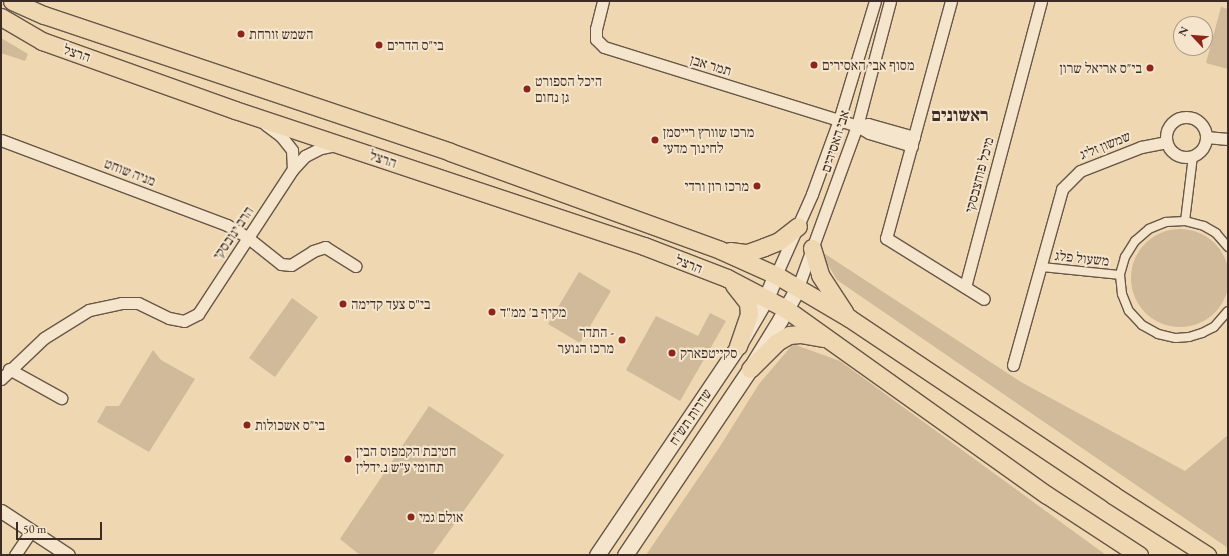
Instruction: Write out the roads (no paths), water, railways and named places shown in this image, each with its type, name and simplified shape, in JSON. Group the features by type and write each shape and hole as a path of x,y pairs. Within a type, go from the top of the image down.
{"main road":[{"name":"הרצל","path":"12,1 44,16 450,152 720,250 776,275 849,318 1113,495 1178,536"},
{"name":"הרצל","path":"1,18 42,41 236,110 644,246 727,278 786,309 1053,500 1139,555"},
{"path":"720,250 747,253 779,241 798,226"},
{"path":"812,248 820,275 849,318"},
{"name":"שדרות תש\"ח","path":"597,555 738,346 766,298 776,275"},
{"path":"727,278 744,295 748,303 749,314 738,346"},
{"name":"שדרות תש\"ח","path":"625,555 750,369 798,287"},
{"path":"750,369 777,342 789,335 800,334 827,339"},
{"path":"1178,536 1207,555"},
{"path":"1178,536 1215,555"}],"street":[{"name":"תמר אבן","path":"603,1 596,29 596,39 604,47 857,126"},
{"name":"אבי האסירים","path":"776,275 812,194 839,120 875,1"},
{"name":"אבי האסירים","path":"798,287 857,126 890,1"},
{"path":"951,1 886,238 984,299"},
{"name":"מיכל פוחצבסקי","path":"965,287 1041,1"},
{"path":"236,110 267,126 284,139 292,150 293,169"},
{"path":"1182,118 1191,118 1197,121 1204,128 1206,137 1202,149 1193,156 1183,157 1177,156 1170,149 1166,142 1166,132 1174,121 1182,118"},
{"path":"857,126 868,124 913,141"},
{"path":"1206,137 1228,139"},
{"name":"מניה שוחט","path":"1,140 227,225 247,237 281,264 291,265 313,251 325,248 356,266"},
{"name":"שמשון זליג","path":"1041,267 1062,189 1080,171 1141,147 1166,142"},
{"name":"הרב ינובסקי","path":"10,369 44,338 89,310 122,303 138,303 169,318 184,321 198,314 247,237 293,169 305,156 321,148 340,144"},
{"path":"1185,221 1193,156"},
{"name":"משעול פלג","path":"1228,247 1210,229 1198,224 1185,221 1166,222 1141,234 1129,248 1120,275 1122,294 1129,311 1142,325 1158,334 1176,338 1189,337 1202,333 1214,327 1228,311"},
{"path":"1014,365 1041,267"},
{"name":"משעול פלג","path":"1041,267 1120,275"},
{"path":"1,378 10,369 61,398"},
{"path":"1,511 68,555"},
{"path":"15,555 31,531"}],"place":[{"name":"השמש זורחת","path":"241,34"},
{"name":"בי\"ס הדרים","path":"379,45"},
{"name":"מסוף אבי האסירים","path":"814,65"},
{"name":"בי\"ס אריאל שרון","path":"1150,68"},
{"name":"היכל הספורט גן נחום","path":"527,89"},
{"name":"מרכז שוורץ רייסמן לחינוך מדעי","path":"655,140"},
{"name":"מרכז רון ורדי","path":"757,186"},
{"name":"בי\"ס צעד קדימה","path":"343,304"},
{"name":"מקיף ב' ממ\"ד","path":"492,312"},
{"name":"התדר - מרכז הנוער","path":"622,340"},
{"name":"סקייטפארק","path":"672,353"},
{"name":"בי\"ס אשכולות","path":"247,425"},
{"name":"חטיבת הקמפוס הבין תחומי ע\"ש נ.ידלין","path":"348,459"},
{"name":"אולם גמי","path":"411,517"}],"district":[{"name":"ראשונים","path":"960,115"}]}
